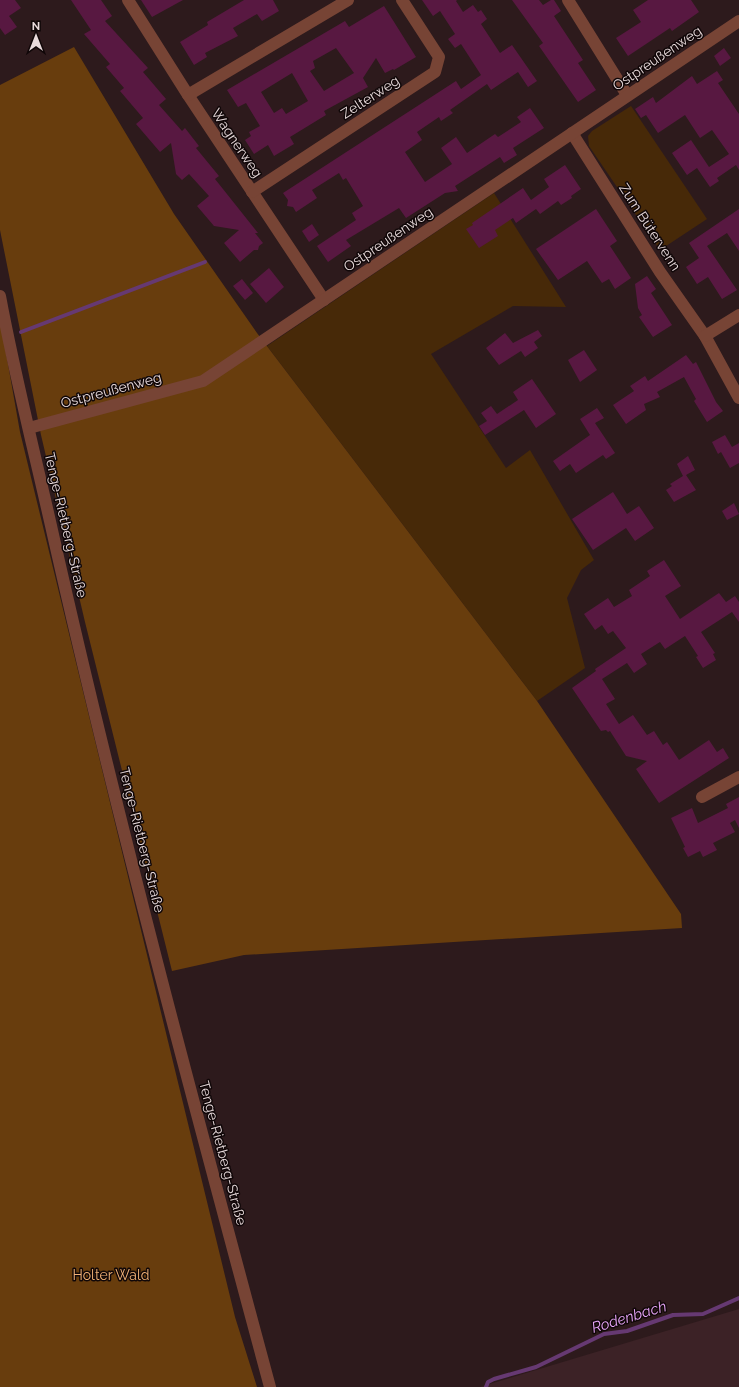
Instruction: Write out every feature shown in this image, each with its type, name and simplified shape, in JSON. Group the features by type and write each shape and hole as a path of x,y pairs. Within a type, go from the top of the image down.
{"street":[{"name":"Wagnerweg","path":"128,0 188,95 324,300"},
{"path":"188,95 348,0"},
{"name":"Zelterweg","path":"252,192 435,72 439,57 402,0"},
{"path":"568,0 627,95"},
{"name":"Ostpreußenweg","path":"29,428 203,381 739,21"},
{"name":"Zum Bütervenn","path":"572,133 660,272 705,336 739,398"},
{"name":"Tenge-Rietberg-Straße","path":"0,296 78,646 163,988 270,1387"},
{"path":"705,336 739,316"},
{"path":"702,797 739,777"}],"shaded area":[{"path":"631,106 707,219 660,250 589,146 588,136 592,131"},
{"path":"494,193 566,307 513,306 431,354 506,468 530,450 594,560 581,570 567,598 585,668 537,701 267,346"},
{"path":"739,1309 739,1387 480,1387"}],"green space":[{"path":"74,47 174,214 257,333 537,701 681,914 682,928 244,955 172,971 85,622 41,435 0,230 0,85"},
{"name":"Holter Wald","path":"0,319 20,432 235,1317 257,1387 0,1387"}],"building":[{"path":"0,0 15,0 21,8 9,16 17,27 5,35 0,28"},
{"path":"71,0 101,0 112,16 105,21 148,68 143,72 166,99 159,105 182,131 185,128 199,146 196,148 219,176 215,179 258,233 255,233 263,243 259,246 258,250 254,250 240,262 224,243 239,230 214,226 197,206 209,196 189,174 182,180 176,174 171,143 160,152 136,124 143,118 120,91 124,88 106,67 110,64 84,34 91,30"},
{"path":"141,0 183,0 152,17"},
{"path":"244,0 273,0 279,11 262,21 257,14 233,28 238,36 205,53 207,57 194,65 180,42 208,25 207,22"},
{"path":"422,0 457,0 456,1 463,12 473,5 478,12 481,10 487,19 481,24 500,53 512,45 537,81 528,87 518,72 491,90 487,84 450,110 453,113 441,121 439,117 417,132 422,140 405,152 425,182 452,164 441,148 456,137 467,153 495,134 498,137 521,122 517,117 530,108 544,128 513,148 517,155 504,163 500,157 455,186 458,191 445,193 406,218 399,208 346,240 351,246 328,262 317,246 356,220 352,213 363,206 346,178 343,180 339,173 312,190 317,198 296,212 293,207 287,206 288,200 283,193 456,81 461,89 481,75 461,44 455,48 448,39 455,34 440,11 433,16"},
{"path":"512,0 539,0 543,5 551,0 554,0 561,11 554,16 583,60 578,63 596,90 578,102 539,46 543,43"},
{"path":"648,0 691,0 699,12 672,31 670,28 628,56 616,38 641,22 633,10"},
{"path":"384,6 416,57 394,70 393,69 385,73 376,58 363,78 368,87 324,111 326,115 290,137 294,144 274,156 268,145 254,154 245,140 251,136 249,132 260,126 246,103 238,107 227,90 345,21 349,27","holes":["336,48 354,73 324,91 310,71 315,68 313,61","292,73 308,101 286,114 282,108 274,113 261,92"]},
{"path":"724,48 731,58 720,66 714,56"},
{"path":"717,71 723,80 718,83 739,114 739,170 736,165 717,178 719,181 710,187 697,168 687,175 672,153 691,140 709,167 729,154 712,130 700,138 685,115 658,133 646,115 641,118 635,109 653,97 656,103 692,76 697,84"},
{"path":"565,165 581,189 571,196 572,198 561,205 558,201 540,214 536,209 516,223 513,218 495,230 498,236 479,248 466,229 473,225 472,223 523,188 531,200 549,187 544,179"},
{"path":"596,209 617,241 610,246 631,278 615,289 609,279 602,283 587,261 558,280 536,249"},
{"path":"739,209 739,251 727,233 707,246 737,290 722,299 708,277 697,284 686,267 699,258 689,243"},
{"path":"312,224 319,235 309,242 302,231"},
{"path":"269,268 284,287 266,303 250,284"},
{"path":"647,276 656,289 651,293 672,325 653,337 639,317 642,315 638,308 635,284"},
{"path":"242,279 253,293 245,300 233,286"},
{"path":"538,330 542,336 534,342 538,348 525,357 521,351 499,365 486,348 505,333 513,343"},
{"path":"584,350 597,370 580,382 568,360"},
{"path":"686,355 693,364 696,362 716,402 723,411 707,422 694,401 696,399 684,377 657,392 660,397 644,404 646,410 626,424 613,405 634,391 630,386 645,376 648,381"},
{"path":"532,379 556,414 536,428 524,410 485,435 479,426 487,421 481,413 491,406 497,414 518,400 513,392"},
{"path":"597,408 604,418 595,423 615,453 606,459 603,455 576,473 570,464 560,471 553,461 590,435 580,419"},
{"path":"725,435 732,447 739,443 739,463 730,468 721,452 718,454 712,442"},
{"path":"688,456 695,470 686,475 696,490 674,502 666,490 672,486 670,484 683,476 677,464"},
{"path":"613,492 627,514 639,506 654,528 635,541 626,528 593,550 572,519"},
{"path":"734,503 739,514 727,520 722,511"},
{"path":"664,560 681,586 665,596 680,619 719,593 726,602 735,596 739,602 739,622 732,612 701,632 715,653 713,654 716,660 703,668 696,657 698,656 685,636 665,649 660,642 641,654 647,664 634,673 627,663 602,679 615,699 606,704 619,724 633,715 647,735 654,731 663,745 667,742 679,760 709,740 717,752 723,748 729,758 659,803 636,769 647,761 626,756 610,731 601,731 572,688 596,671 595,669 626,648 613,631 608,634 602,625 595,630 584,614 608,598 614,607 632,596 629,590 650,576 647,571"},
{"path":"739,797 739,828 735,820 730,823 735,832 713,843 717,850 703,857 700,851 688,857 683,848 685,847 671,818 692,808 698,823 728,808 726,804"}],"waterway":[{"path":"21,332 205,262"},
{"name":"Rodenbach","path":"486,1387 488,1382 494,1379 536,1367 604,1334 627,1331 673,1315 703,1314 739,1298"}]}
